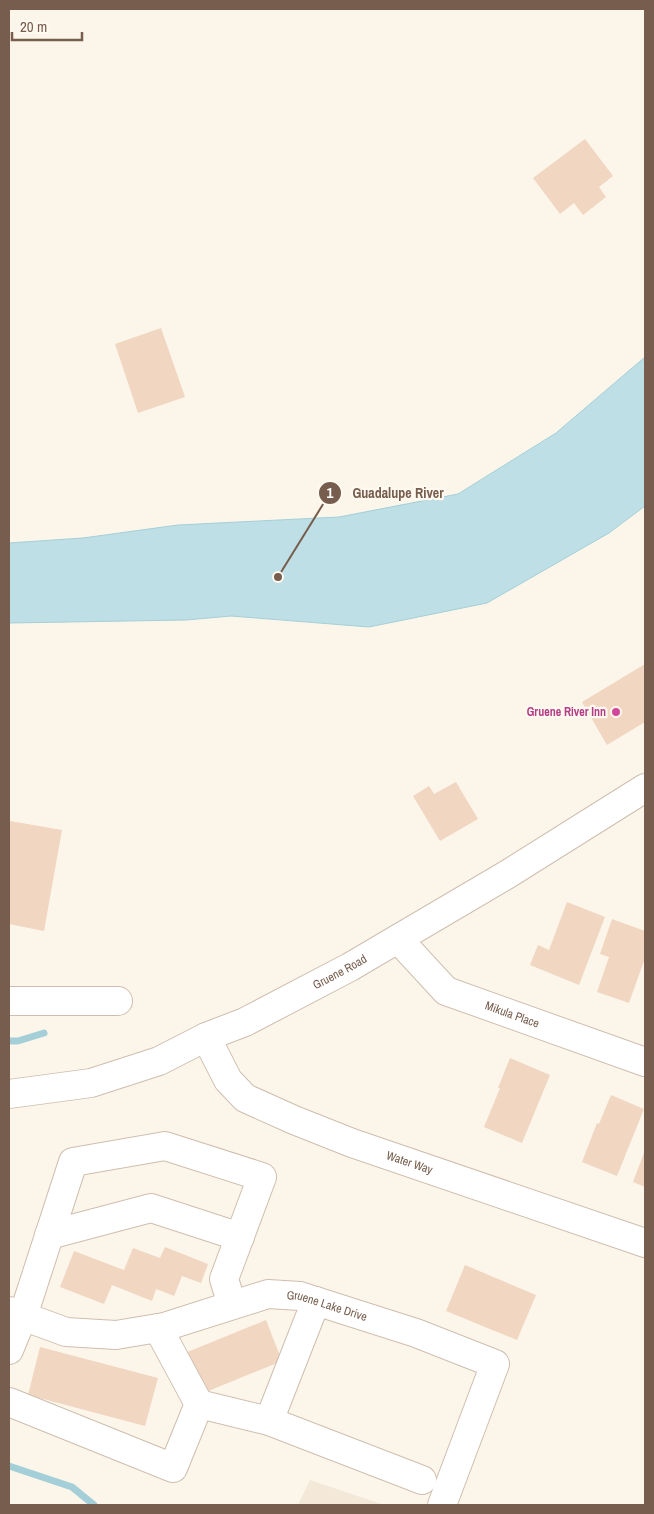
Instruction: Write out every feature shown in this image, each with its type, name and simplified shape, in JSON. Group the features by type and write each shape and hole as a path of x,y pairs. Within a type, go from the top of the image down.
{"street":[{"name":"Gruene Road","path":"9,1094 91,1083 159,1061 206,1037 245,1022 350,968 508,874 645,788"},
{"name":"Mikula Place","path":"398,939 446,991 645,1062"},
{"path":"9,1001 118,1001"},
{"name":"Water Way","path":"206,1037 228,1080 245,1098 352,1143 645,1243"},
{"path":"9,1350 16,1313 49,1234 73,1162 164,1146 262,1177 224,1279 232,1305"},
{"path":"49,1234 151,1208 240,1237"},
{"name":"Gruene Lake Drive","path":"16,1313 66,1332 116,1335 158,1328 268,1294 300,1296 416,1333 495,1364 442,1505"},
{"path":"269,1421 316,1302"},
{"path":"158,1328 198,1404 269,1421 422,1480"},
{"path":"9,1402 173,1468 198,1404"}],"shaded area":[{"path":"310,1480 384,1505 298,1505"}],"water":[{"path":"645,357 645,506 609,533 487,603 369,627 231,616 186,620 9,623 9,543 83,538 178,525 339,517 458,494 556,433"}],"building":[{"path":"585,139 613,176 599,187 606,197 583,215 574,203 560,214 533,178"},
{"path":"161,328 185,397 138,413 115,344"},
{"name":"Gruene River Inn","path":"645,664 645,722 607,745 582,702"},
{"path":"456,782 478,819 440,841 413,796 429,786 434,794"},
{"path":"10,821 62,830 44,931 9,924"},
{"path":"567,902 605,917 579,985 530,965 538,945 549,950"},
{"path":"612,919 645,931 645,958 629,1003 597,992 609,957 600,954"},
{"path":"510,1058 550,1075 522,1143 484,1127"},
{"path":"611,1095 644,1109 617,1176 582,1162 597,1123 599,1124"},
{"path":"645,1150 645,1187 633,1182"},
{"path":"165,1247 208,1264 201,1283 182,1276 174,1296 156,1289 152,1301 112,1285 104,1304 60,1287 74,1251 124,1270 133,1248 160,1258"},
{"path":"465,1265 536,1295 517,1340 446,1311"},
{"path":"266,1320 282,1361 201,1394 185,1353"},
{"path":"40,1347 158,1378 145,1426 28,1395"}],"waterway":[{"path":"9,1041 18,1041 44,1033"},
{"path":"9,1466 72,1487 94,1505"}],"place":[{"name":"Guadalupe River","path":"278,577"},
{"name":"Gruene River Inn","path":"616,712"}]}
